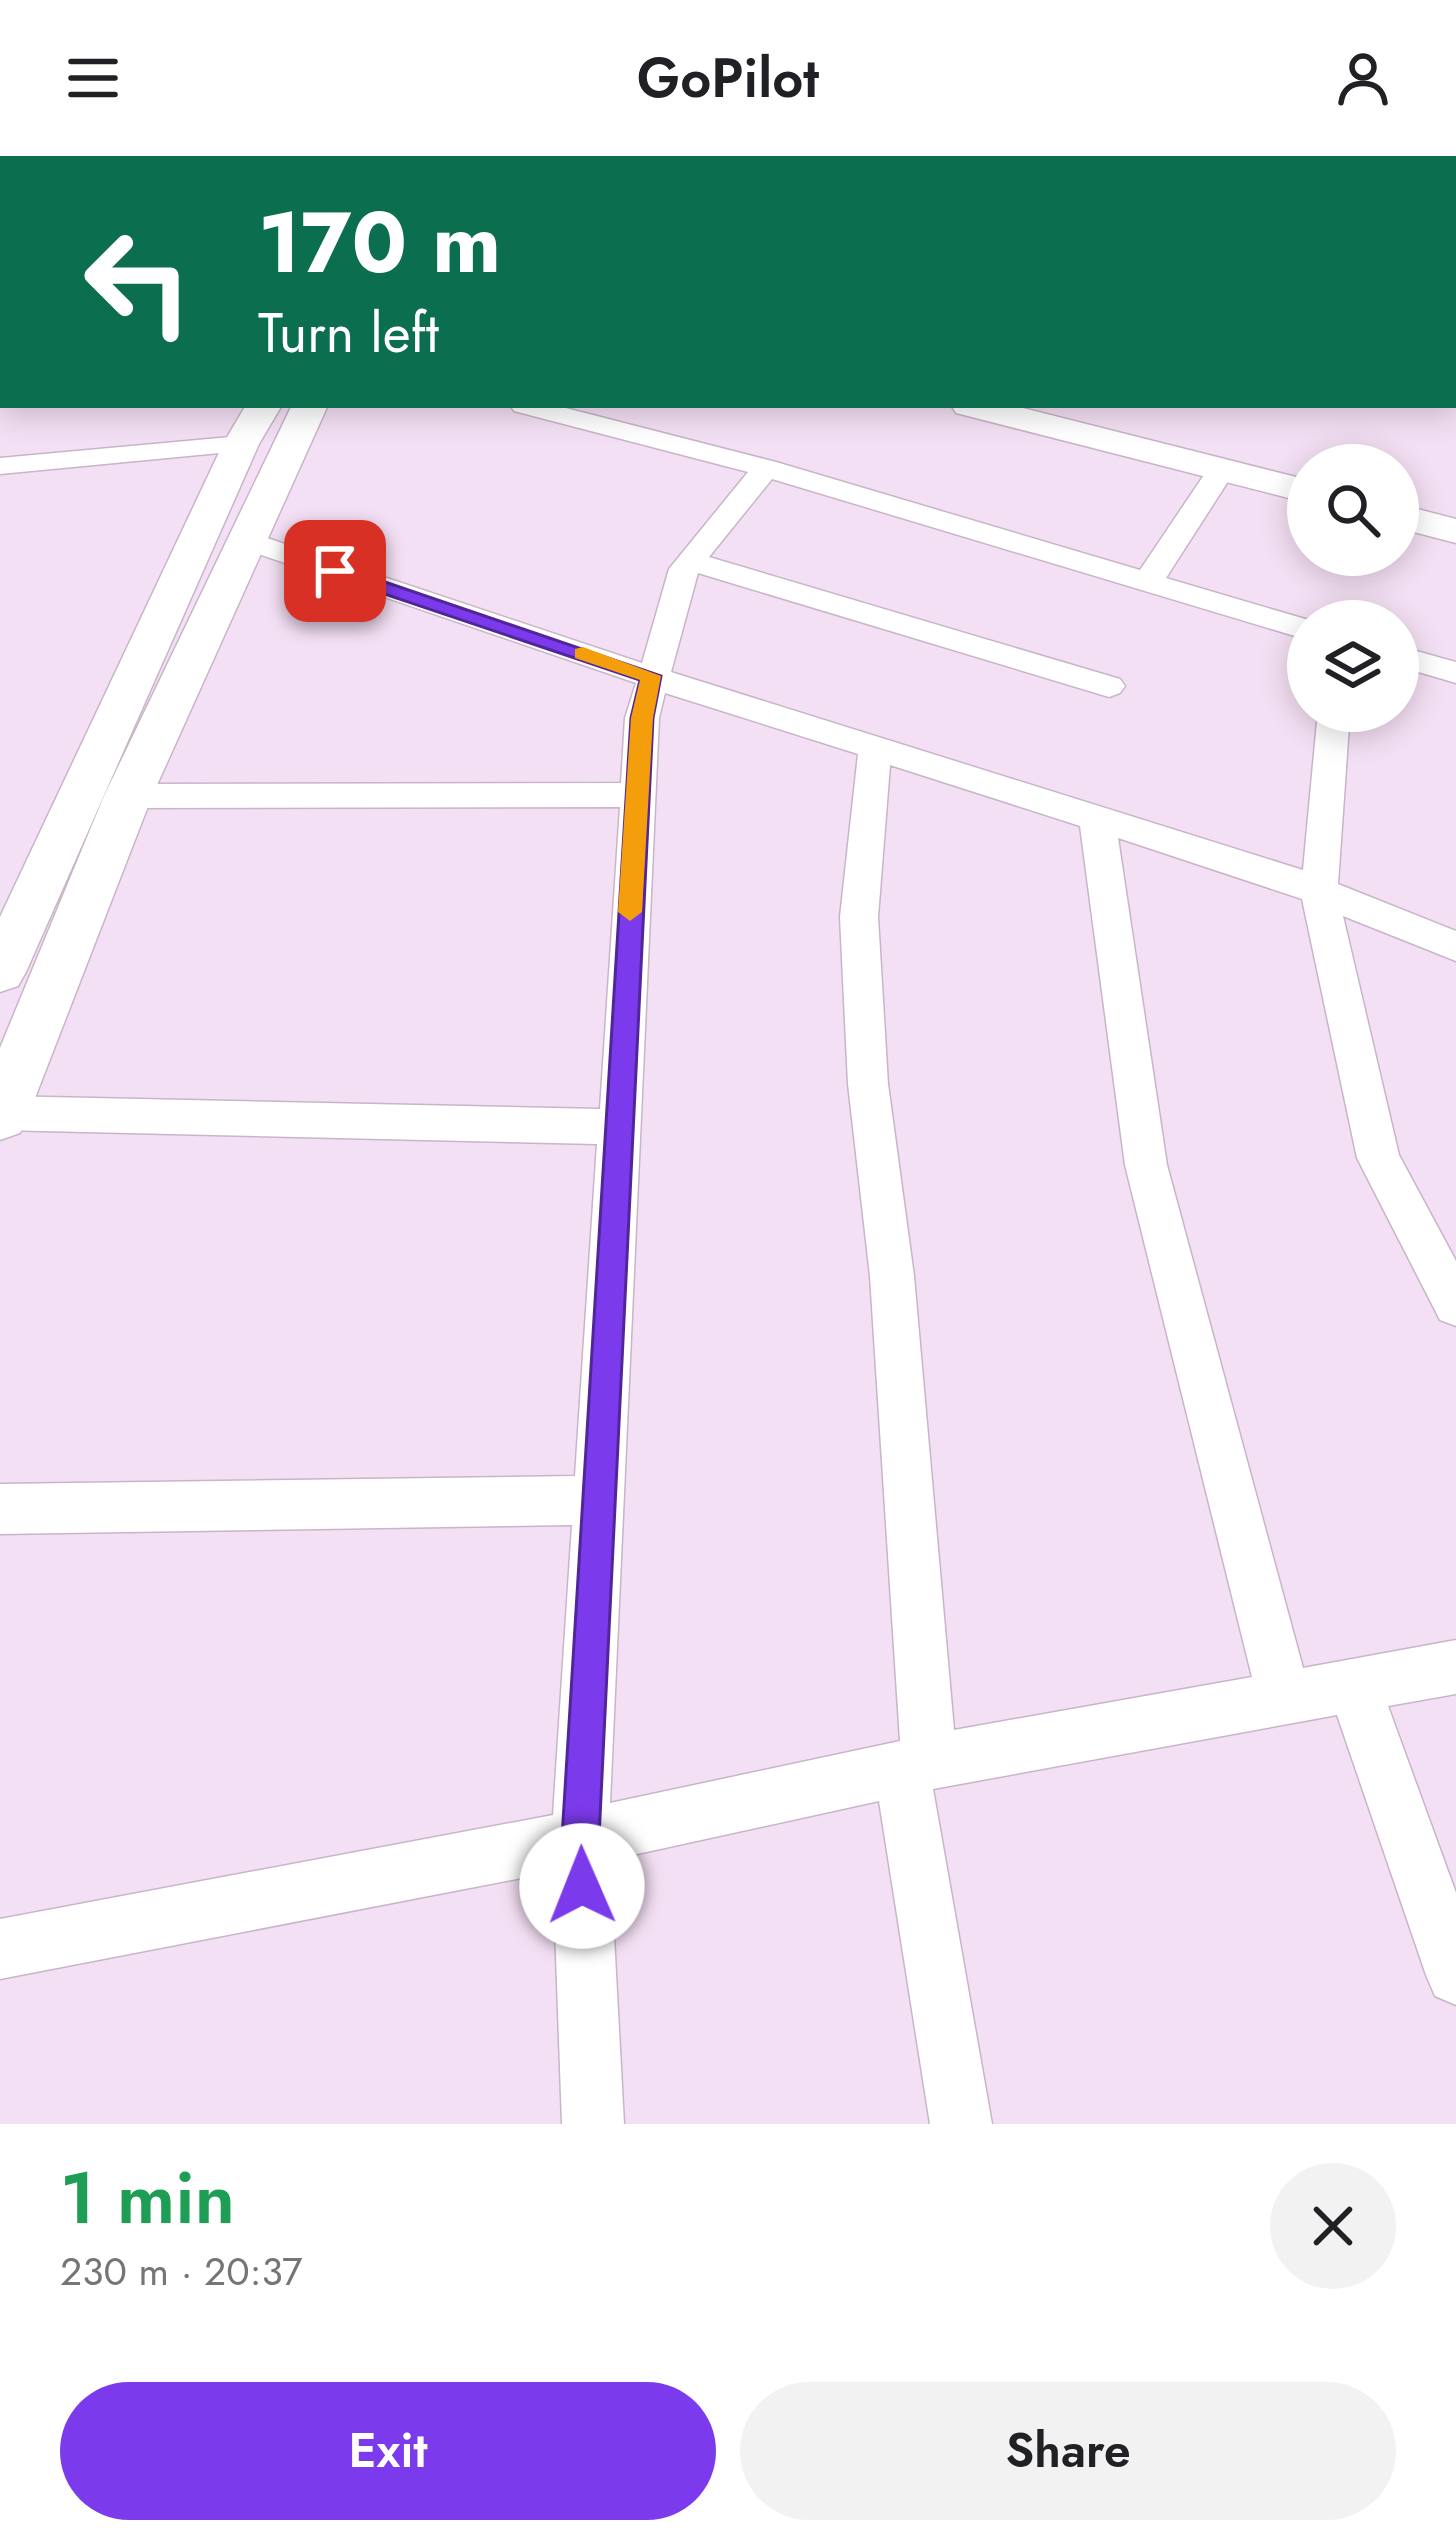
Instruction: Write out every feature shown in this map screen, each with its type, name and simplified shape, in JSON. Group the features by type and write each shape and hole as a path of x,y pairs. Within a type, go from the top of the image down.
{"main road":[{"path":"0,972 241,444 262,408"},
{"path":"1,1114 128,796 309,408"},
{"path":"981,408 1287,486"},
{"path":"1419,522 1456,532"}],"street":[{"path":"535,408 766,468 1287,625"},
{"path":"0,466 241,444"},
{"path":"593,2124 580,1838 642,718 651,676 691,561 766,468"},
{"path":"1147,583 1222,469"},
{"path":"244,540 1318,891 1456,947"},
{"path":"691,561 1109,686"},
{"path":"1419,662 1456,673"},
{"path":"1332,732 1318,891 1378,1158 1456,1305"},
{"path":"874,748 859,916 868,1084 892,1276 915,1765 961,2124"},
{"path":"128,796 638,795"},
{"path":"1096,818 1146,1165 1284,1698"},
{"path":"1,1114 618,1127"},
{"path":"0,1509 598,1500"},
{"path":"0,1949 580,1838 915,1765 1456,1666"},
{"path":"1353,1685 1456,1975"}],"slow traffic":[{"path":"583,654 651,676 642,718 630,912"}],"route":[{"path":"335,571 651,676 642,718 626,985 580,1838 582,1886"}]}
